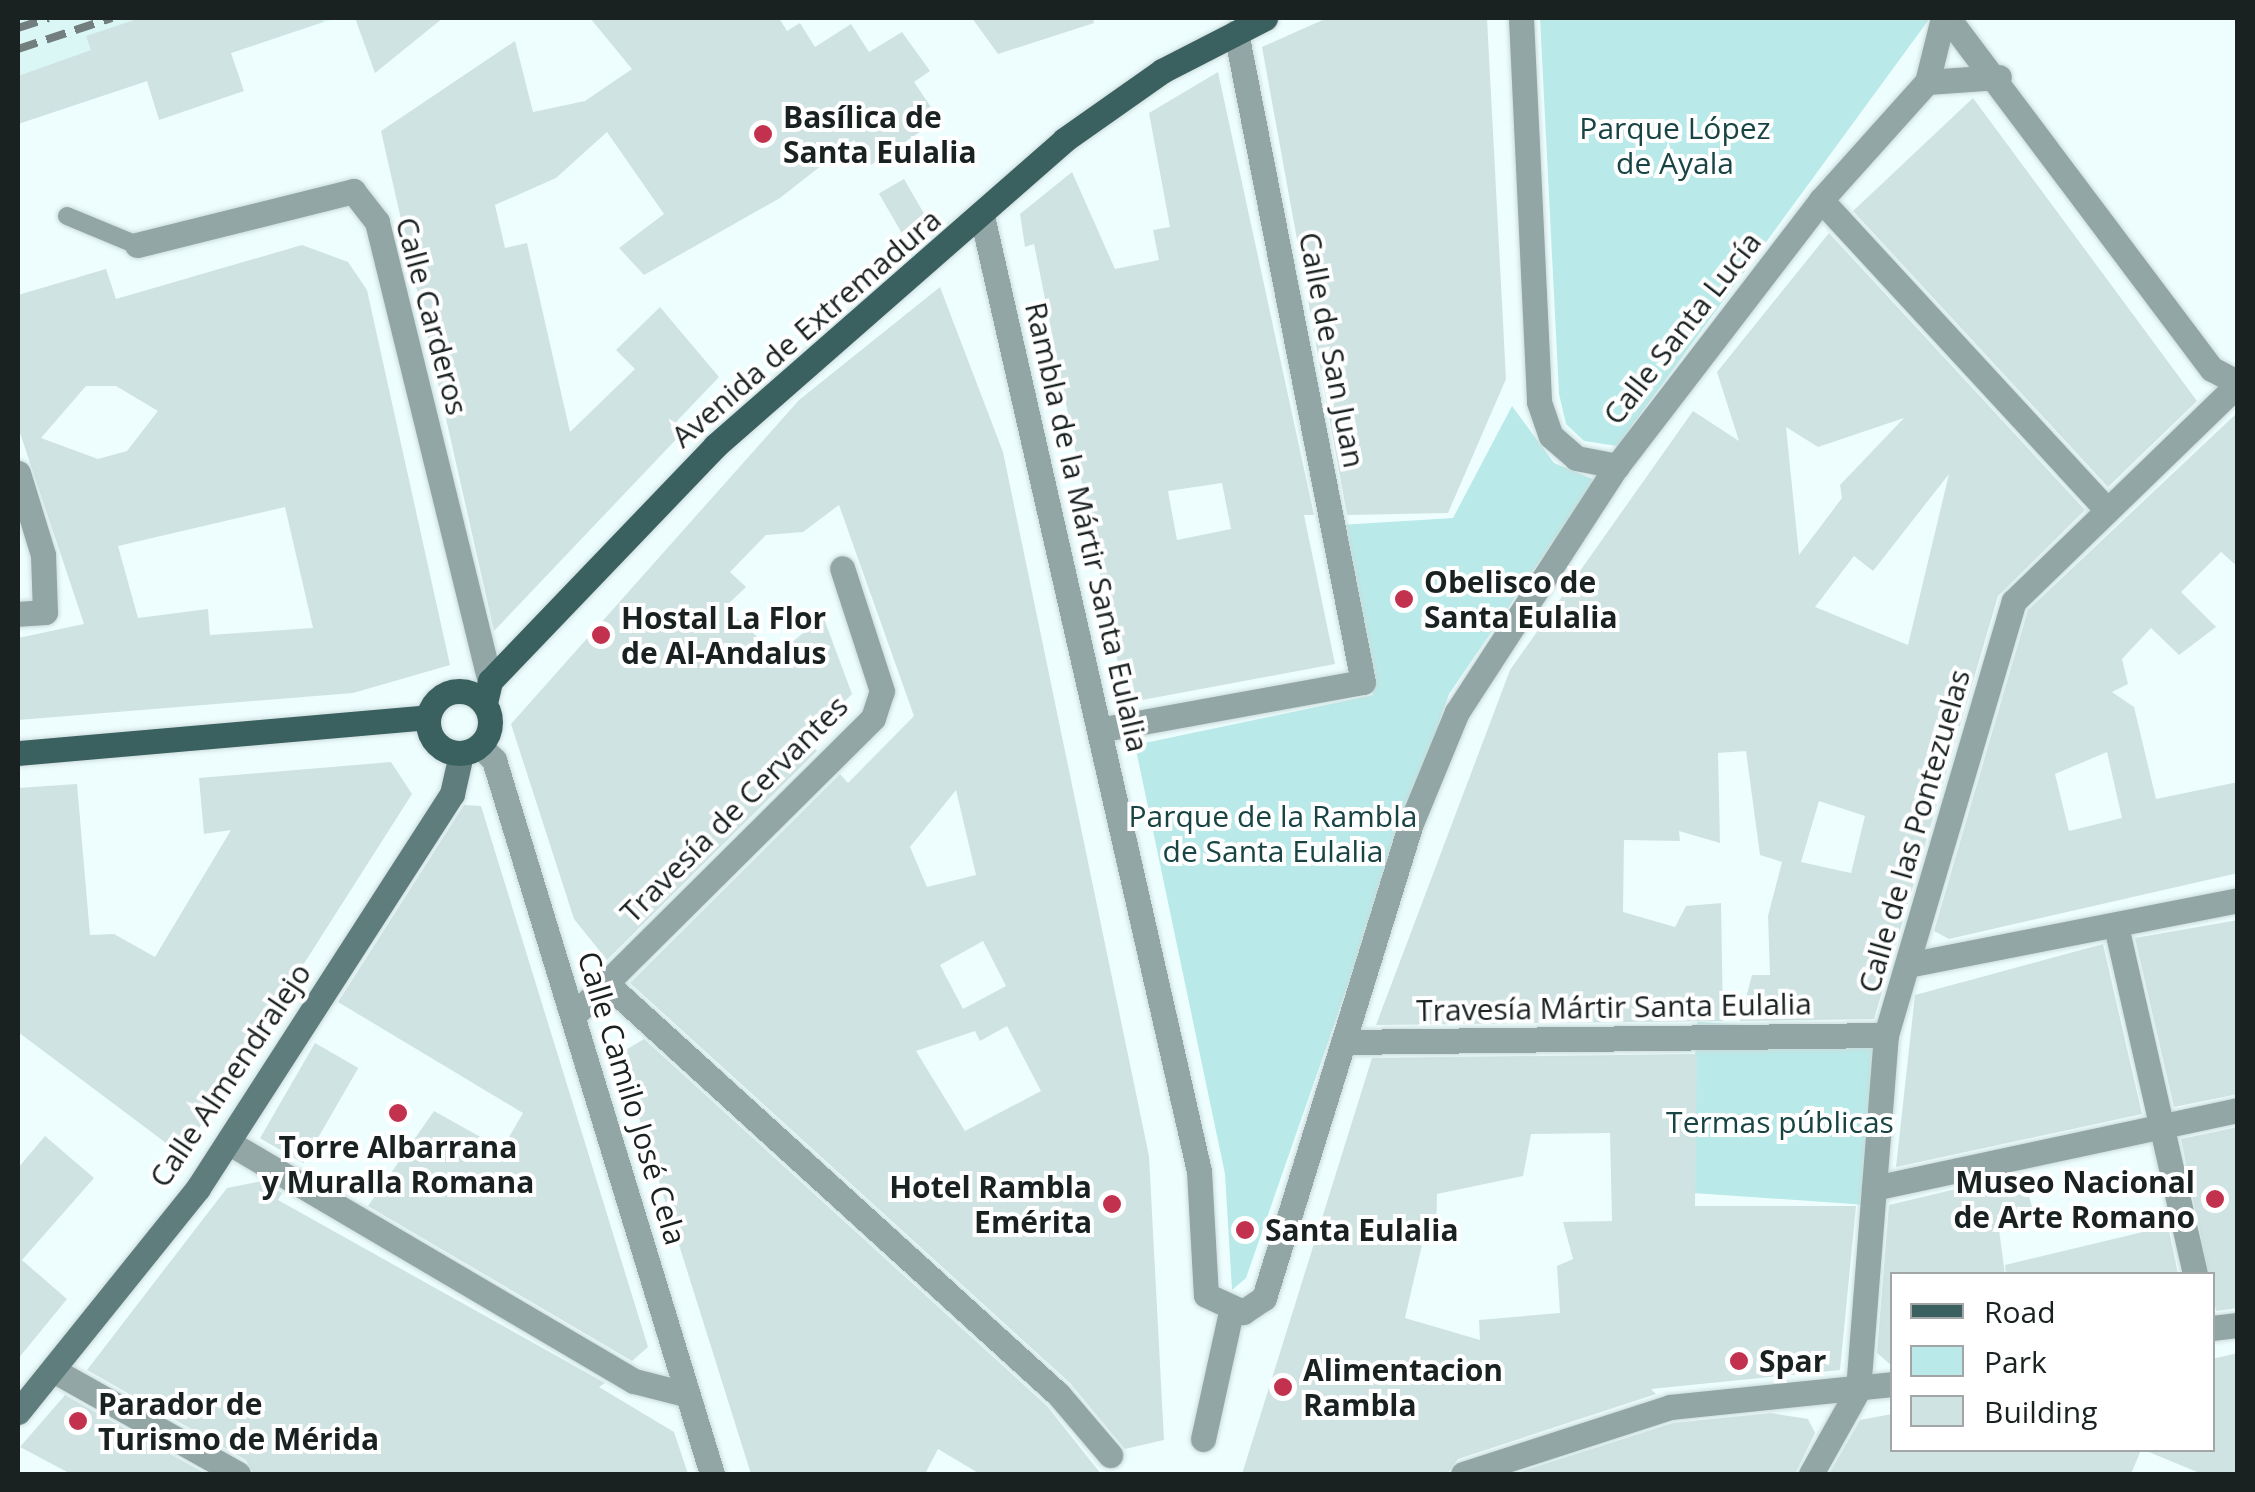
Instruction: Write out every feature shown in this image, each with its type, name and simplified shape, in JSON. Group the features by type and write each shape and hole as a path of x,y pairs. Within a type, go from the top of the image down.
{"main road":[{"name":"Avenida de Extremadura","path":"487,692 715,446 982,216 1064,140 1162,70 1266,18"},
{"path":"18,753 427,717 450,691 487,692 489,732 470,750 442,749 427,717"},
{"name":"Calle Almendralejo","path":"18,1412 228,1142 452,794 470,750"}],"street":[{"name":"Calle Santa Lucía","path":"1521,18 1539,402 1552,436 1576,458 1616,466 1822,200 1928,82 1946,18"},
{"path":"1946,18 2000,77 2212,368 2238,384"},
{"name":"Calle de San Juan","path":"1236,32 1363,682"},
{"path":"1928,82 2000,77"},
{"name":"Calle Carderos","path":"137,246 353,191 377,222 487,692"},
{"path":"1822,200 2105,508"},
{"name":"Rambla de la Mártir Santa Eulalia","path":"982,216 1104,729 1199,1171 1206,1296 1231,1312"},
{"name":"Calle de las Pontezuelas","path":"1858,1390 1886,1035 1912,964 2014,601 2105,508 2238,384"},
{"path":"1203,1438 1231,1312 1264,1298 1343,1042 1457,712 1616,466"},
{"path":"18,474 43,554 44,612 18,614"},
{"name":"Travesía de Cervantes","path":"574,1015 874,718 882,690 842,568"},
{"name":"Rambla de la Mártir Santa Eulalia","path":"1104,729 1363,682"},
{"name":"Calle Camilo José Cela","path":"470,750 494,760 712,1474"},
{"path":"1912,964 2238,900"},
{"path":"2116,926 2195,1272"},
{"path":"607,984 1058,1395 1110,1455"},
{"name":"Travesía Mártir Santa Eulalia","path":"1343,1042 1886,1035"},
{"path":"1874,1188 2238,1110"},
{"path":"228,1142 634,1382 685,1394"},
{"path":"53,1370 238,1474"},
{"path":"1463,1474 1670,1407 1890,1384"},
{"path":"1810,1474 1858,1390"}],"lane":[{"path":"67,216 137,246"}],"shaded area":[{"path":"18,18 337,18 18,124"}],"green space":[{"name":"Parque López de Ayala","path":"1540,18 1930,18 1617,446 1584,441 1566,424 1559,394"},
{"name":"Parque de la Rambla de Santa Eulalia","path":"1512,406 1554,463 1595,480 1449,694 1246,1278 1232,1290 1225,1174 1135,745 1373,695 1340,525 1453,518"},
{"name":"Termas públicas","path":"1697,1022 1886,1035 1874,1206 1686,1192"}],"building":[{"path":"140,18 322,18 323,22 231,53 244,91 159,120 147,81 18,124 18,76 91,50 86,36"},
{"path":"355,18 443,18 375,73"},
{"path":"590,18 779,18 787,31 800,23 815,47 851,24 869,52 902,32 930,71 914,82 939,119 871,165 854,140 780,198 644,275 619,248 664,214 607,132 556,178 495,205 505,248 527,243 570,432 635,369 616,350 660,307 719,377 677,421 685,430 494,631 381,131 515,41 533,112 585,101 632,69"},
{"path":"972,18 1093,18 1094,23 998,54"},
{"path":"1327,18 1487,18 1506,379 1448,513 1347,515 1262,47"},
{"path":"1218,72 1314,515 1304,515 1335,664 1126,703 1034,244 1025,247 1020,214 1072,172 1115,269 1159,260 1153,230 1170,227 1149,113","holes":["1222,483 1231,529 1177,540 1168,491"]},
{"path":"1973,98 2197,401 2108,487 1853,211"},
{"path":"904,179 928,221 903,235 879,194"},
{"path":"1829,233 2085,510 1998,596 1874,1019 1740,1021 1752,975 1770,975 1768,916 1782,862 1760,855 1746,751 1718,753 1720,843 1679,831 1680,841 1624,840 1623,912 1675,927 1686,906 1721,903 1723,1021 1376,1025 1510,670 1693,411 1739,441 1717,372","holes":["1904,418 1840,485 1842,498 1799,555 1786,427 1818,447","1949,474 1908,645 1815,607 1854,556 1873,571","1819,801 1865,816 1851,873 1801,862"]},
{"path":"302,245 348,262 367,290 450,665 353,693 18,720 18,638 84,624 18,427 18,295 106,269 116,299","holes":["86,386 116,386 158,411 127,451 98,459 41,438","285,507 313,628 210,635 208,609 138,618 118,546"]},
{"path":"940,287 1003,452 1149,1156 1164,1440 1125,1449 1070,1383 630,983 840,774 848,783 914,716 839,505 803,532 766,535 730,572 746,587 725,607 777,655 823,616 852,694 806,739 817,751 607,960 574,919 511,724 799,400","holes":["956,790 976,875 927,887 910,847","983,941 1006,986 963,1009 940,965","1007,1026 1041,1091 965,1131 916,1051 975,1031 980,1041"]},
{"path":"2238,412 2238,567 2221,552 2181,592 2216,627 2179,655 2151,628 2122,659 2128,684 2112,692 2134,707 2156,799 2238,782 2238,873 1949,939 1934,931 2028,610","holes":["2107,752 2122,818 2069,831 2055,774"]},
{"path":"391,762 412,794 182,1155 18,1032 18,788 77,784 90,935 114,934 155,957 231,830 204,834 199,778"},
{"path":"464,805 481,806 648,1347 632,1361 368,1206 434,1111 502,1149 523,1113 338,1002"},
{"path":"2238,920 2238,1094 2174,1107 2135,938"},
{"path":"2103,944 2142,1114 1896,1167 1915,995"},
{"path":"644,1039 1047,1406 1101,1474 980,1474 938,1449 925,1474 751,1474 619,1054"},
{"path":"315,1043 358,1068 303,1163 260,1138"},
{"path":"1697,1054 1695,1206 1856,1206 1840,1370 1651,1389 1656,1394 1458,1459 1447,1474 1242,1474 1372,1058","holes":["1610,1133 1612,1221 1563,1222 1573,1259 1557,1266 1560,1313 1479,1320 1480,1340 1405,1318 1424,1236 1436,1238 1437,1194 1523,1176 1531,1134"]},
{"name":"Museo Nacional de Arte Romano","path":"2238,1127 2238,1308 2216,1311 2215,1272 2208,1272 2181,1139"},
{"path":"45,1136 94,1178 22,1260 67,1299 18,1359 18,1168"},
{"path":"2023,1173 2032,1207 1997,1215 2005,1272 1890,1272 1890,1364 1877,1353 1889,1205"},
{"path":"262,1181 282,1193 278,1200 605,1383 599,1387 674,1432 688,1474 254,1474 246,1460 87,1370 227,1188"},
{"path":"2168,1226 2178,1272 2006,1272 2005,1265"},
{"path":"2238,1353 2238,1474 2202,1474 2149,1452 2215,1452 2215,1358"},
{"name":"Parador de Turismo de Mérida","path":"65,1395 206,1474 71,1474 20,1447"},
{"path":"1771,1413 1808,1419 1815,1433 1795,1474 1514,1474 1673,1423"},
{"path":"1890,1414 1890,1452 2140,1452 2131,1474 1829,1474 1860,1420"}],"railway":[{"path":"18,28 48,18"},
{"path":"18,49 112,18"}],"place":[{"name":"Basílica de Santa Eulalia","path":"763,134"},
{"name":"Obelisco de Santa Eulalia","path":"1404,599"},
{"name":"Hostal La Flor de Al-Andalus","path":"601,635"},
{"name":"Torre Albarrana y Muralla Romana","path":"398,1113"},
{"name":"Museo Nacional de Arte Romano","path":"2215,1199"},
{"name":"Hotel Rambla Emérita","path":"1112,1204"},
{"name":"Santa Eulalia","path":"1245,1230"},
{"name":"Spar","path":"1739,1361"},
{"name":"Alimentacion Rambla","path":"1283,1387"},
{"name":"Parador de Turismo de Mérida","path":"78,1421"}]}
